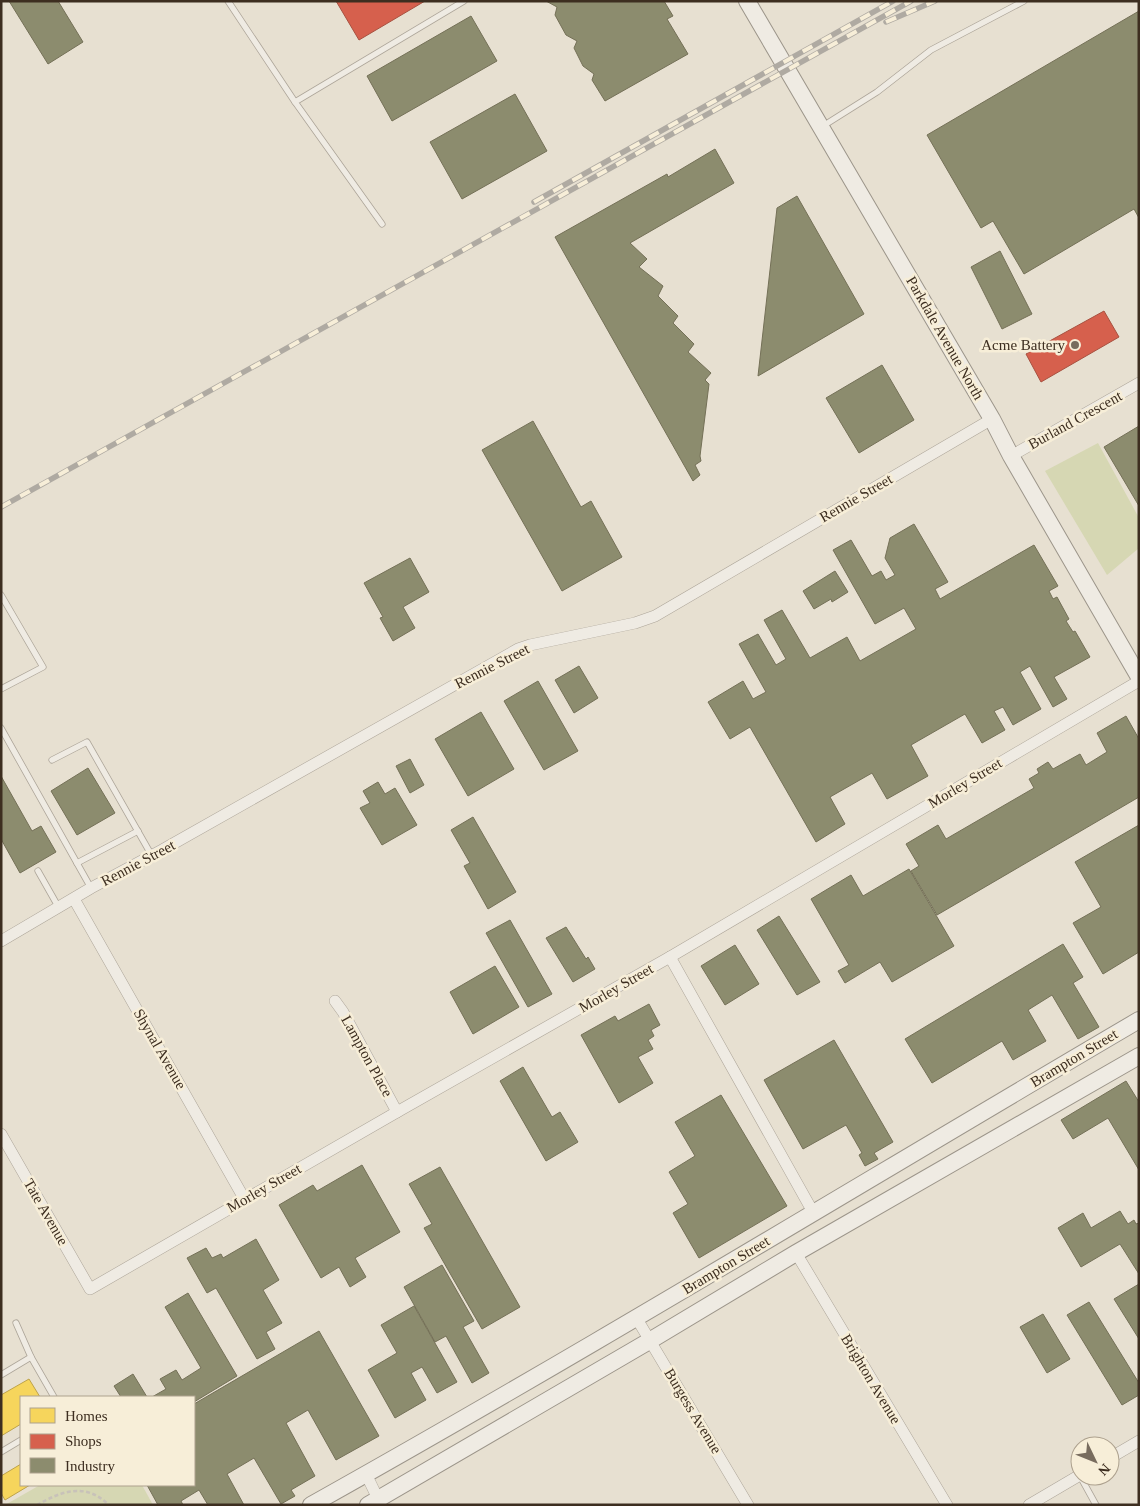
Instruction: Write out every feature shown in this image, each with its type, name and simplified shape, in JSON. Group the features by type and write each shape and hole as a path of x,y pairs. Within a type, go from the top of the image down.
{"street":[{"name":"Parkdale Avenue North","path":"747,1 992,419 1011,456 1139,679"},
{"name":"Burland Crescent","path":"1011,456 1139,383"},
{"name":"Rennie Street","path":"1,941 91,888 152,856 518,650 635,623 655,616 992,419"},
{"name":"Morley Street","path":"90,1289 670,957 1139,679"},
{"name":"Shynal Avenue","path":"74,899 245,1200"},
{"path":"670,957 813,1212"},
{"name":"Lampton Place","path":"335,1001 398,1112"},
{"name":"Brampton Street","path":"311,1505 637,1319 813,1212 1139,1020"},
{"name":"Brampton Street","path":"376,1503 796,1253 1139,1056"},
{"name":"Tate Avenue","path":"1,1134 90,1289"},
{"name":"Brighton Avenue","path":"796,1253 947,1505"},
{"name":"Burgess Avenue","path":"637,1319 748,1505"},
{"path":"1120,1452 1139,1441"},
{"path":"366,1474 376,1503"},
{"path":"1029,1505 1070,1481"}],"lane":[{"path":"228,1 295,102 382,224"},
{"path":"295,102 464,1"},
{"path":"821,127 878,92 931,50 1024,1"},
{"path":"1,595 43,667 1,689"},
{"path":"1,728 91,888"},
{"path":"52,760 87,742 152,856"},
{"path":"77,863 138,831"},
{"path":"38,871 59,908"},
{"path":"16,1323 31,1357 53,1396"},
{"path":"1,1375 31,1357"},
{"path":"1,1452 20,1441"},
{"path":"1086,1486 1096,1505"}],"path":[{"path":"37,1505 58,1493 74,1490 89,1493 104,1500 109,1505"}],"green space":[{"path":"1098,443 1139,518 1139,548 1107,575 1045,471"},
{"path":"38,1486 143,1486 153,1505 5,1505"}],"building: Homes":[{"path":"29,1379 39,1396 20,1396 20,1425 1,1436 1,1395"},
{"path":"20,1465 20,1486 28,1486 5,1500 1,1493 1,1476"}],"building: Shops":[{"path":"336,1 425,1 359,40"},
{"name":"Acme Battery","path":"1104,311 1119,337 1041,382 1026,354"}],"building: Industry":[{"path":"9,1 58,1 83,42 48,64"},
{"path":"546,1 664,1 673,16 667,19 688,54 605,101 592,80 594,74 583,66 574,48 577,41 566,35 555,15 557,7"},
{"path":"1139,11 1139,218 1134,209 1024,274 993,221 981,228 927,135"},
{"path":"471,16 497,61 392,121 367,76"},
{"path":"515,94 547,151 462,199 430,142"},
{"path":"715,149 734,183 630,243 647,259 639,267 663,286 658,296 678,316 673,323 694,344 688,352 711,373 705,380 709,384 700,456 701,461 695,465 700,475 693,481 555,237 667,174 668,177"},
{"path":"797,196 864,314 758,376 777,208"},
{"path":"1000,251 1032,314 1002,329 971,267"},
{"path":"882,365 914,420 859,453 826,398"},
{"path":"533,421 581,507 591,501 622,557 562,591 482,450"},
{"path":"1139,426 1139,506 1104,447"},
{"path":"914,524 948,582 935,589 940,599 1034,545 1058,586 1049,591 1053,599 1057,597 1069,619 1066,621 1073,632 1075,631 1090,657 1054,677 1067,699 1053,707 1030,666 1020,672 1041,709 1013,725 1003,707 994,711 1005,730 982,743 965,714 911,745 928,776 887,799 872,773 830,797 845,824 816,842 750,727 730,739 708,702 743,681 753,699 766,692 739,644 758,634 776,665 786,659 764,620 782,610 810,658 847,637 860,661 916,629 904,608 875,624 833,550 851,540 872,576 881,571 886,580 895,575 885,558 890,538"},
{"path":"410,558 429,592 403,607 415,628 393,641 380,618 383,617 364,583"},
{"path":"835,571 848,592 832,602 831,599 814,609 803,591"},
{"path":"579,666 598,698 574,713 555,680"},
{"path":"538,681 578,751 544,770 504,701"},
{"path":"481,712 514,769 468,796 435,739"},
{"path":"1126,716 1139,739 1139,797 937,915 911,871 919,866 906,844 938,825 946,839 1034,788 1029,779 1039,773 1037,769 1048,762 1053,769 1080,754 1086,765 1107,752 1097,733"},
{"path":"410,759 424,785 410,793 396,766"},
{"path":"88,768 115,813 77,835 51,791"},
{"path":"1,776 32,831 41,826 56,852 20,873 1,839"},
{"path":"378,782 385,794 395,788 417,825 382,845 360,808 370,803 363,791"},
{"path":"473,817 516,892 488,909 464,866 470,863 451,830"},
{"path":"1139,825 1139,952 1103,974 1073,923 1101,907 1075,862"},
{"path":"909,869 954,946 892,982 880,962 845,983 838,971 849,965 811,899 851,875 863,896"},
{"path":"779,916 820,982 797,995 757,930"},
{"path":"510,920 552,994 528,1007 486,933"},
{"path":"566,927 586,959 588,957 595,969 573,982 546,938"},
{"path":"1063,944 1083,977 1073,983 1099,1027 1078,1039 1052,995 1028,1010 1046,1041 1013,1060 1002,1041 932,1083 905,1039"},
{"path":"735,945 759,984 725,1005 701,966"},
{"path":"495,966 519,1007 473,1034 450,992"},
{"path":"649,1004 660,1025 651,1030 654,1036 648,1040 653,1049 638,1057 653,1083 619,1103 581,1035 615,1016 618,1021"},
{"path":"834,1040 893,1142 874,1153 878,1159 865,1166 859,1155 862,1153 846,1125 803,1149 764,1080"},
{"path":"523,1067 552,1117 560,1112 578,1142 546,1161 500,1081"},
{"path":"1126,1081 1139,1102 1139,1170 1108,1118 1073,1139 1061,1120"},
{"path":"721,1095 787,1206 699,1258 673,1213 688,1204 669,1172 695,1156 675,1122"},
{"path":"362,1165 400,1232 355,1258 366,1277 350,1287 339,1267 321,1278 279,1205 313,1185 317,1191"},
{"path":"440,1167 520,1307 482,1329 424,1228 432,1224 409,1184"},
{"path":"1120,1211 1128,1224 1134,1220 1136,1224 1139,1223 1139,1274 1120,1244 1081,1267 1058,1228 1083,1213 1091,1228"},
{"path":"256,1239 279,1280 263,1290 282,1323 266,1332 275,1349 257,1359 216,1288 207,1293 187,1258 206,1248 212,1258 221,1254 223,1258"},
{"path":"442,1265 474,1321 463,1327 489,1373 472,1383 446,1336 435,1342 404,1287"},
{"path":"1139,1284 1139,1339 1114,1299"},
{"path":"188,1293 237,1376 195,1401 195,1396 154,1396 166,1389 160,1379 176,1370 182,1380 201,1368 165,1307"},
{"path":"1089,1302 1139,1383 1139,1395 1122,1405 1067,1315"},
{"path":"414,1306 457,1382 437,1393 422,1367 411,1373 426,1400 395,1418 368,1370 397,1353 381,1325"},
{"path":"1043,1314 1070,1359 1047,1373 1020,1327"},
{"path":"319,1331 379,1436 336,1460 308,1410 286,1423 315,1476 291,1490 295,1496 281,1504 254,1458 227,1474 244,1505 208,1505 199,1490 181,1501 183,1505 158,1505 148,1486 195,1486 195,1403"},
{"path":"133,1374 146,1396 120,1396 114,1386"}],"railway":[{"path":"534,202 893,1"},
{"path":"1,507 911,1"},
{"path":"886,22 935,1"}],"place":[{"name":"Acme Battery","path":"1075,345"}]}
